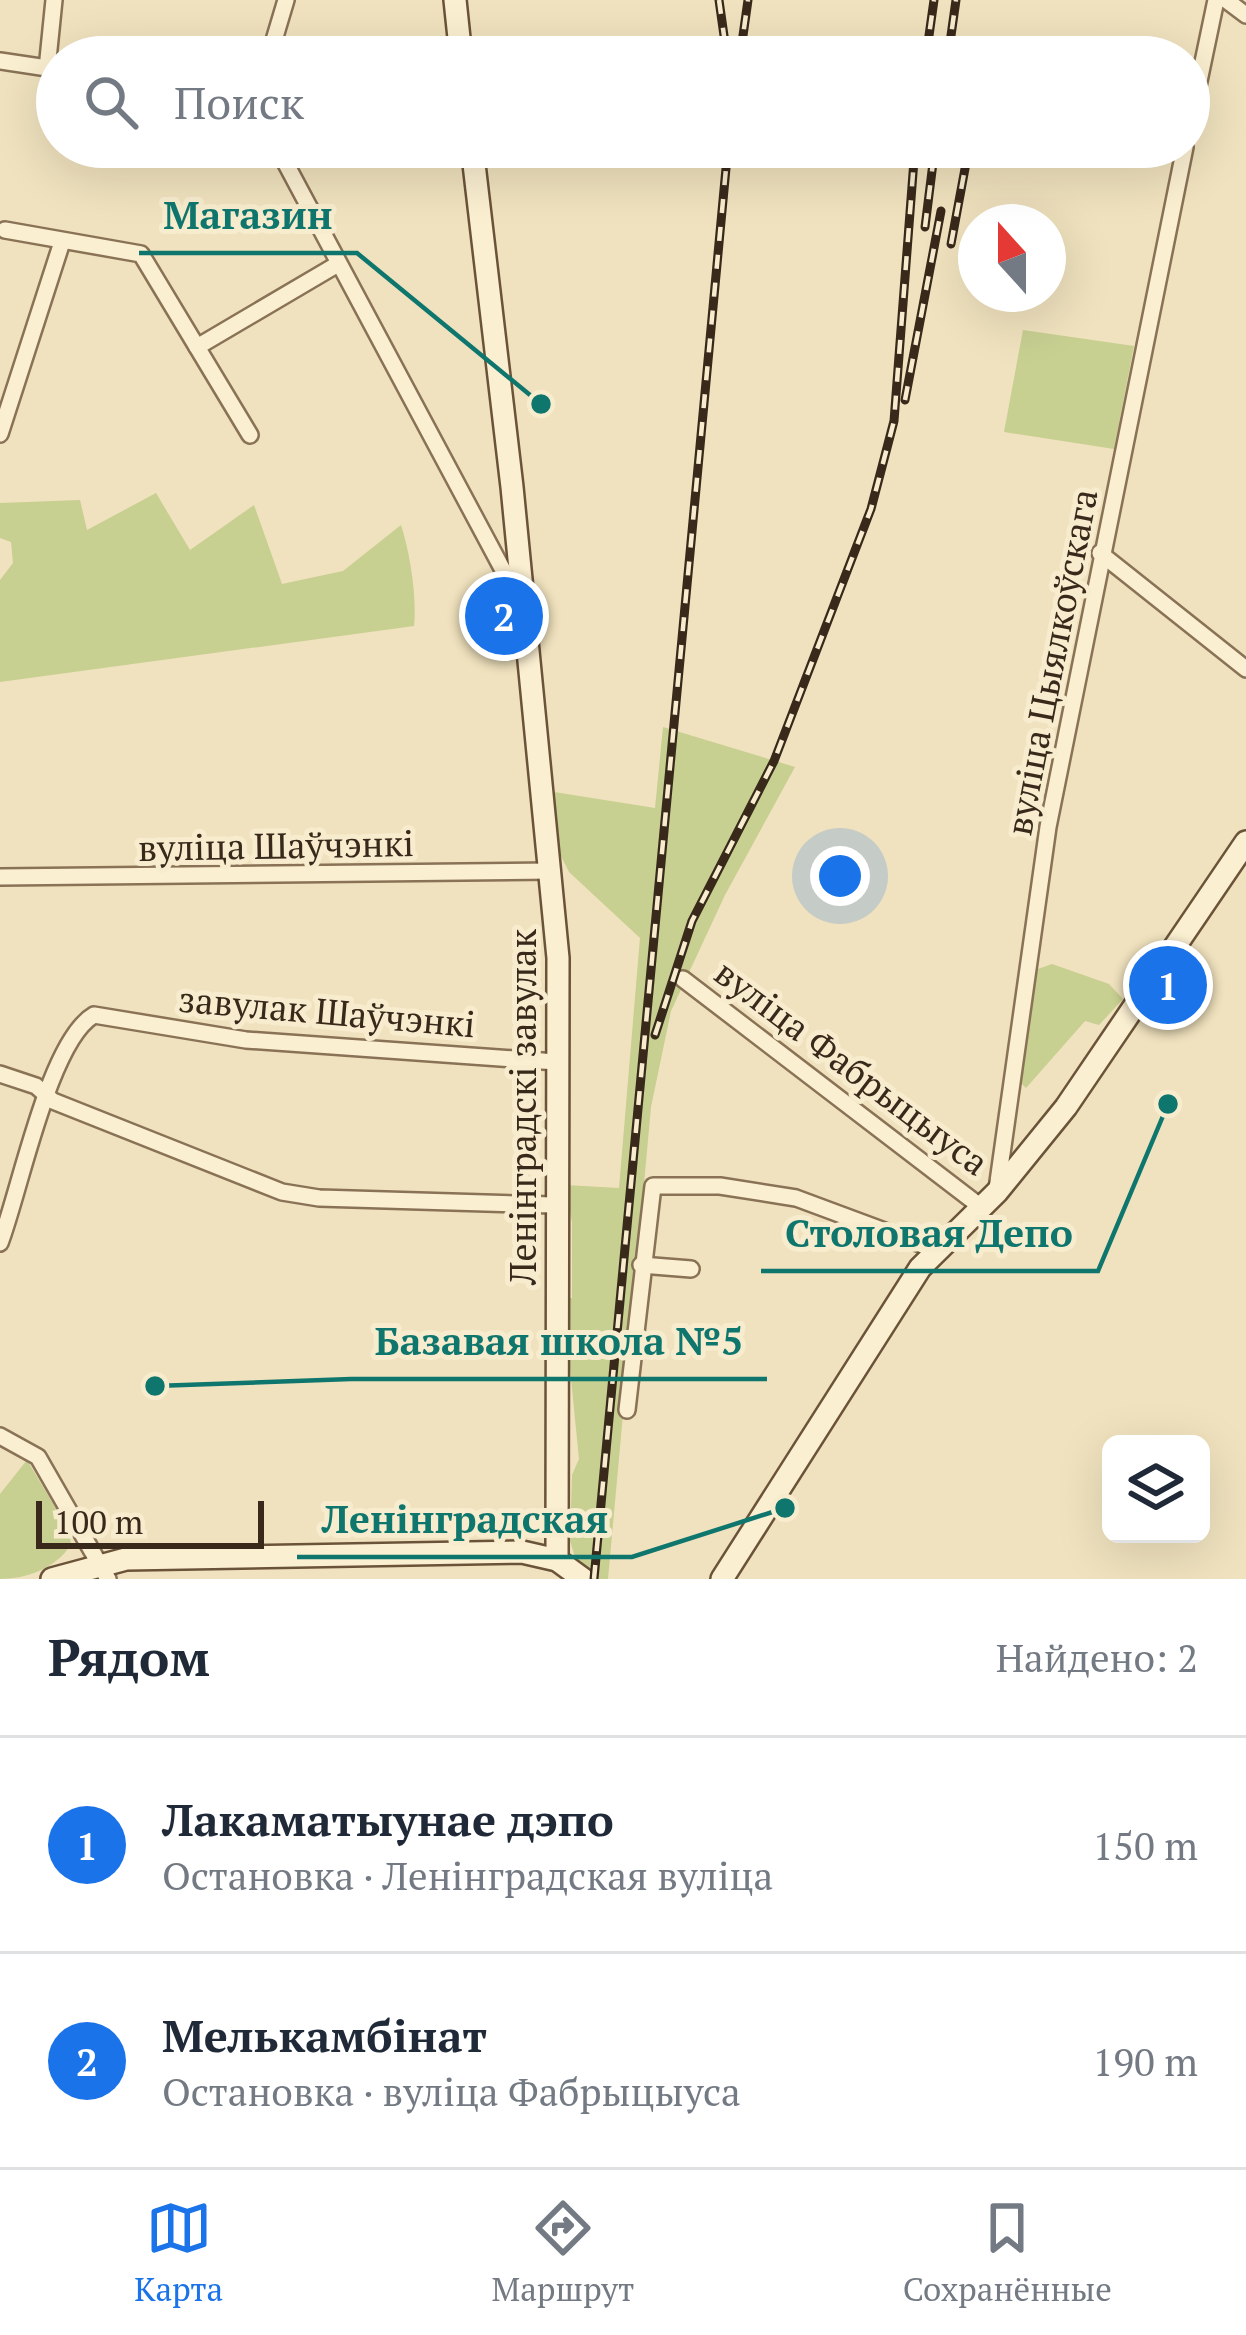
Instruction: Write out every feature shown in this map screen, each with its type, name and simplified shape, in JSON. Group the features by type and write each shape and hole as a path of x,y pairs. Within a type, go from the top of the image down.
{"street":[{"path":"52,36 53,0"},
{"path":"277,36 286,0"},
{"path":"455,0 458,36"},
{"path":"1208,36 1216,0"},
{"path":"1226,0 1246,15"},
{"path":"0,62 36,67"},
{"path":"288,168 519,600"},
{"path":"474,168 552,871"},
{"name":"вуліца Цыялкоўскага","path":"989,1199 1048,827 1181,168"},
{"path":"5,230 140,254 250,435"},
{"path":"0,434 62,242"},
{"path":"197,346 338,264"},
{"path":"1100,553 1246,669"},
{"path":"722,1579 936,1250 989,1199 1141,1003 1246,842"},
{"name":"вуліца Шаўчэнкі","path":"0,879 552,871"},
{"name":"Ленінградскі завулак","path":"552,871 556,1062 553,1569"},
{"name":"вуліца Фабрыцыуса","path":"683,979 989,1199"},
{"name":"завулак Шаўчэнкі","path":"46,1094 80,1025 94,1015 246,1040 556,1062"},
{"path":"0,1074 282,1192 319,1198 554,1204"},
{"path":"0,1243 46,1094"},
{"path":"627,1409 648,1192 661,1183 796,1198 936,1250"},
{"path":"641,1264 692,1269"},
{"path":"0,1436 38,1456 103,1571"},
{"path":"52,1579 103,1571 521,1552 583,1579"}],"green space":[{"path":"1023,330 1134,346 1114,449 1004,432"},
{"path":"156,493 190,550 254,505 282,584 343,571 401,525 412,575 414,626 0,682 0,580 13,563 11,542 0,538 0,503 80,500 87,530"},
{"path":"663,727 795,767 725,895 671,1011 651,1107 608,1579 599,1579 575,1557 570,1541 572,1475 579,1459 563,1298 572,1298 572,1222 565,1185 619,1188 640,938 569,872 559,852 554,792 655,808"},
{"path":"1052,964 1109,984 1123,999 1099,1025 1085,1021 1026,1088 1019,1081 1035,970"},
{"path":"27,1460 69,1530 71,1544 58,1560 40,1570 0,1579 0,1494"}],"railway":[{"path":"719,0 724,36"},
{"path":"743,36 748,0"},
{"path":"929,36 934,0"},
{"path":"951,36 956,0"},
{"path":"594,1579 726,168"},
{"path":"655,1035 692,921 774,761 871,509 894,421 913,168"},
{"path":"925,227 932,168"},
{"path":"951,244 965,168"},
{"path":"905,400 941,211"}],"place":[{"name":"Магазин","path":"541,404"},
{"name":"Мелькамбінат","path":"504,616"},
{"name":"Лакаматыунае дэпо","path":"1168,985"},
{"name":"Столовая Депо","path":"1168,1104"},
{"name":"Базавая школа №5","path":"155,1386"},
{"name":"Ленінградская","path":"785,1508"}]}
